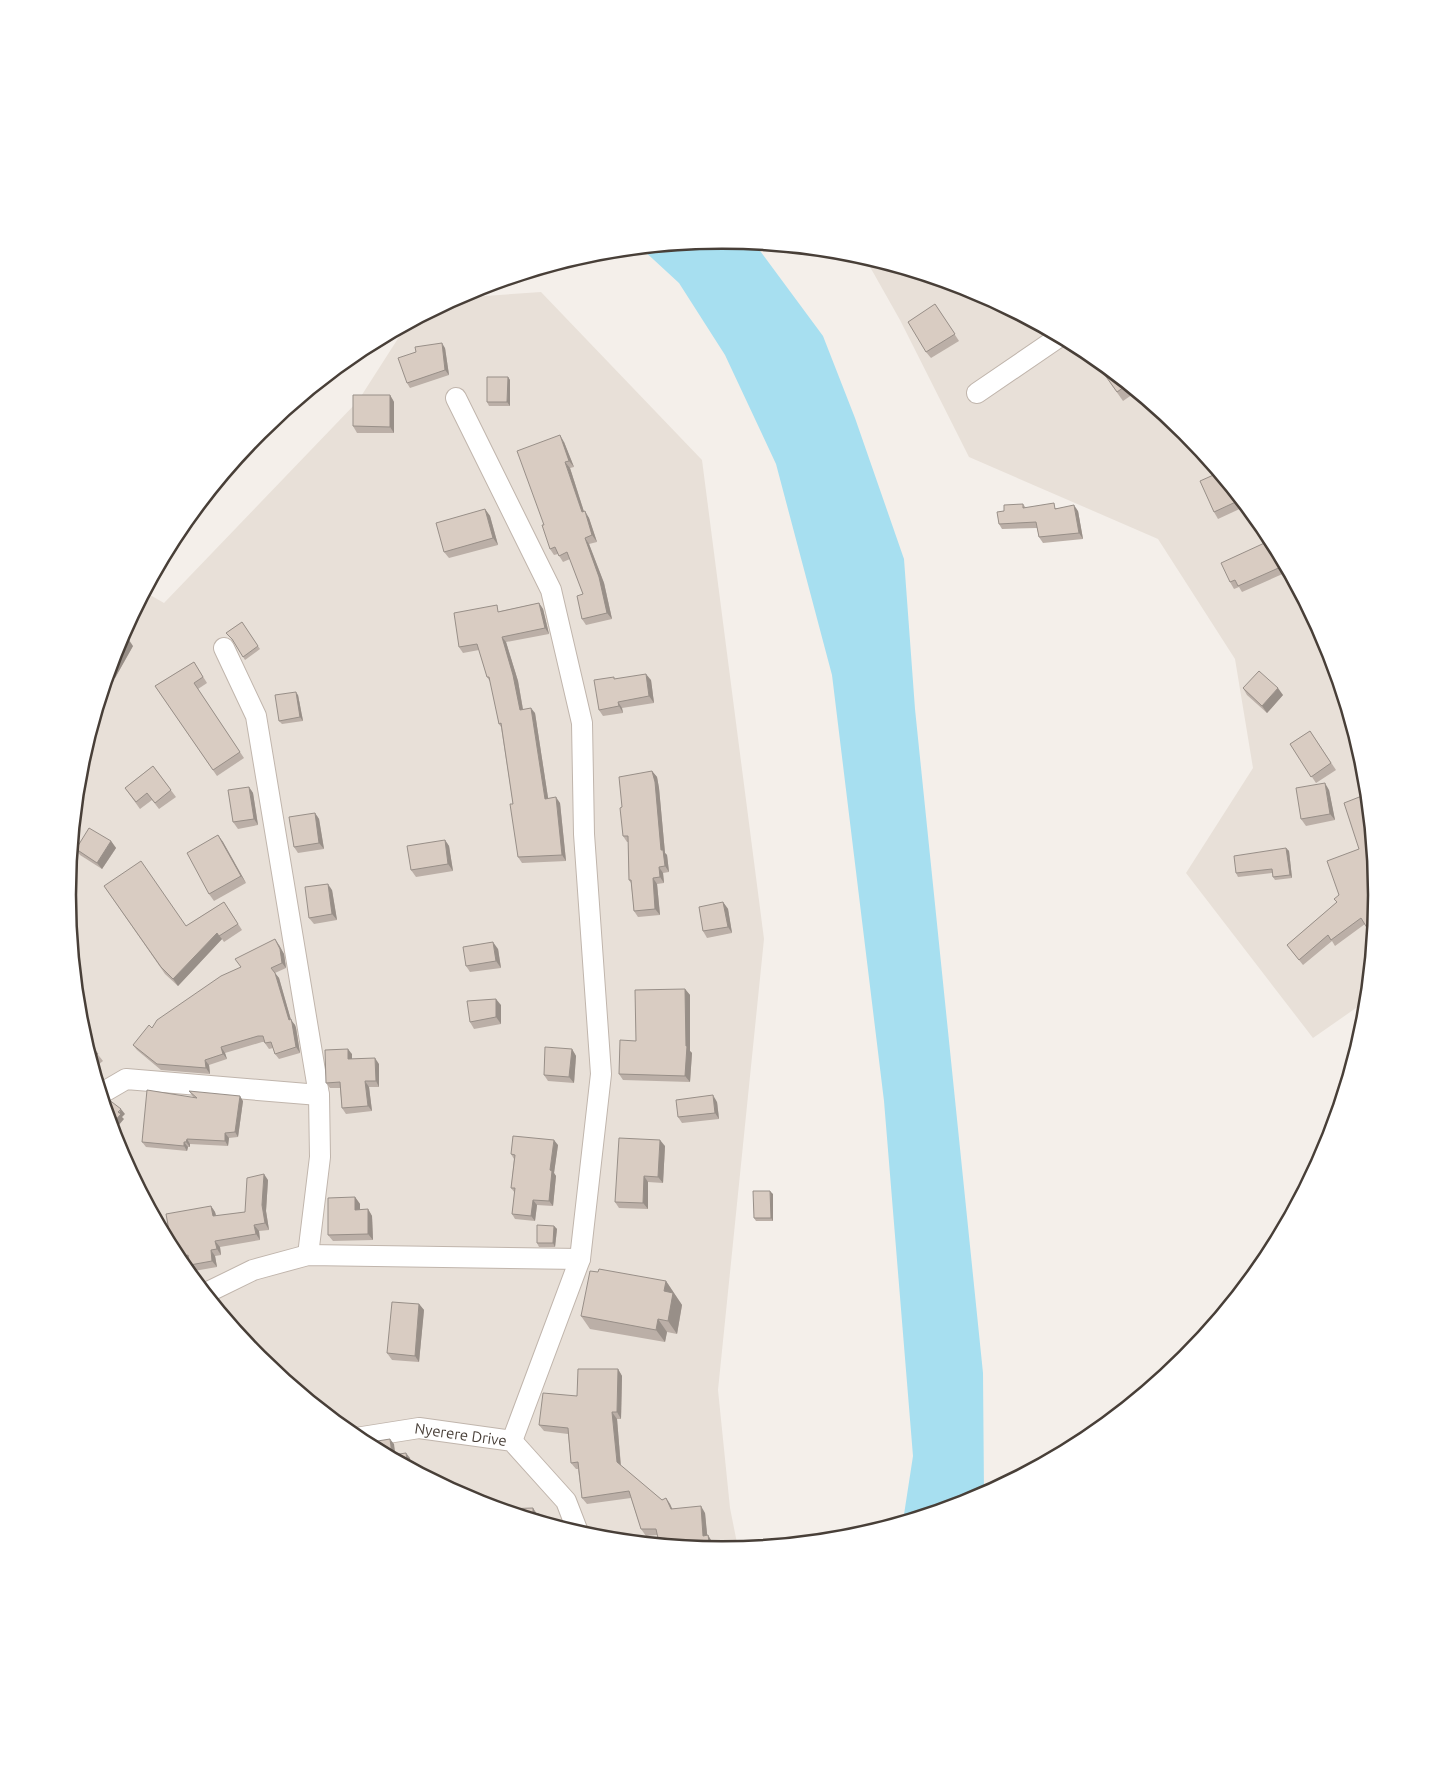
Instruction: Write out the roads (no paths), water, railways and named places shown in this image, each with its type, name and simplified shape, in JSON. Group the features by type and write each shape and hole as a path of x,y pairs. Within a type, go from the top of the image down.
{"street":[{"path":"977,393 1053,341"},
{"path":"456,398 551,590 582,723 584,834 601,1074 580,1259 512,1441"},
{"path":"224,648 256,716 319,1095 320,1157 308,1255"},
{"path":"107,1090 126,1079 319,1095"},
{"path":"212,1290 252,1270 308,1255 580,1259"},
{"name":"Nyerere Drive","path":"369,1436 419,1428 512,1441 566,1502 575,1523"}],"water":[{"path":"722,249 760,251 823,336 855,418 904,559 915,709 983,1373 984,1485 904,1514 913,1456 884,1101 832,675 776,464 725,355 679,283 648,254"}]}
